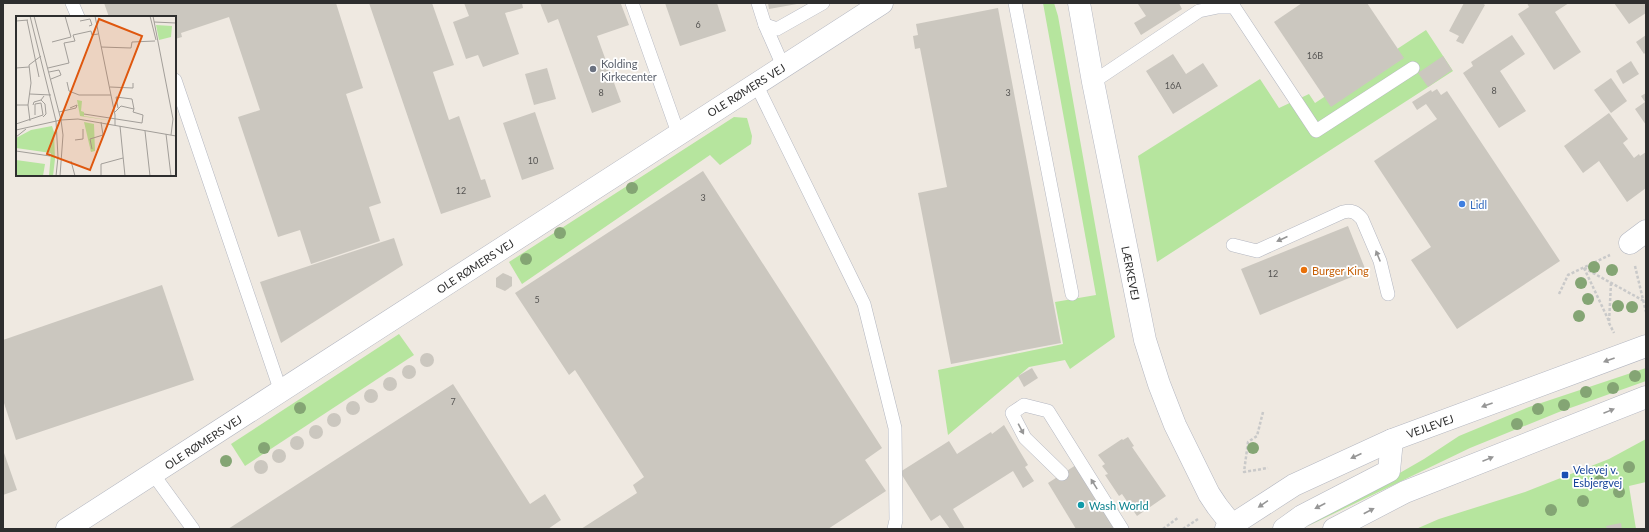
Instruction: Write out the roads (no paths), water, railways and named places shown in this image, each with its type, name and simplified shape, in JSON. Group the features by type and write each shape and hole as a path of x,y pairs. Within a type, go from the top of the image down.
{"street":[{"name":"OLE RØMERS VEJ","path":"67,529 281,392 678,133 882,3"},
{"name":"LÆRKEVEJ","path":"1079,3 1093,82 1145,340 1159,384 1175,425 1209,494 1231,528"},
{"name":"VEJLEVEJ","path":"1231,528 1294,485 1392,440 1646,346"},
{"path":"1334,529 1405,492 1646,397"},
{"path":"1284,529 1296,519 1388,471 1392,440"}],"lane":[{"path":"72,3 78,16"},
{"path":"632,3 678,133"},
{"path":"758,3 765,25 783,66"},
{"path":"765,25 777,29 824,3"},
{"path":"1015,3 1072,294"},
{"path":"1093,82 1199,11 1218,6 1234,7 1316,131 1413,68"},
{"path":"176,83 281,392"},
{"path":"756,84 864,304 895,428 896,520 894,529"},
{"path":"1233,245 1257,251 1350,210 1357,213 1362,219 1380,262 1388,294"},
{"path":"1062,474 1025,438 1012,413 1024,405 1048,411 1122,529"},
{"path":"153,474 193,529"}],"place":[{"name":"Kolding Kirkecenter","path":"593,69"},
{"name":"Lidl","path":"1462,204"},
{"name":"Burger King","path":"1304,270"},
{"name":"Velevej v. Esbjergvej","path":"1565,475"},
{"name":"Wash World","path":"1081,505"}]}
